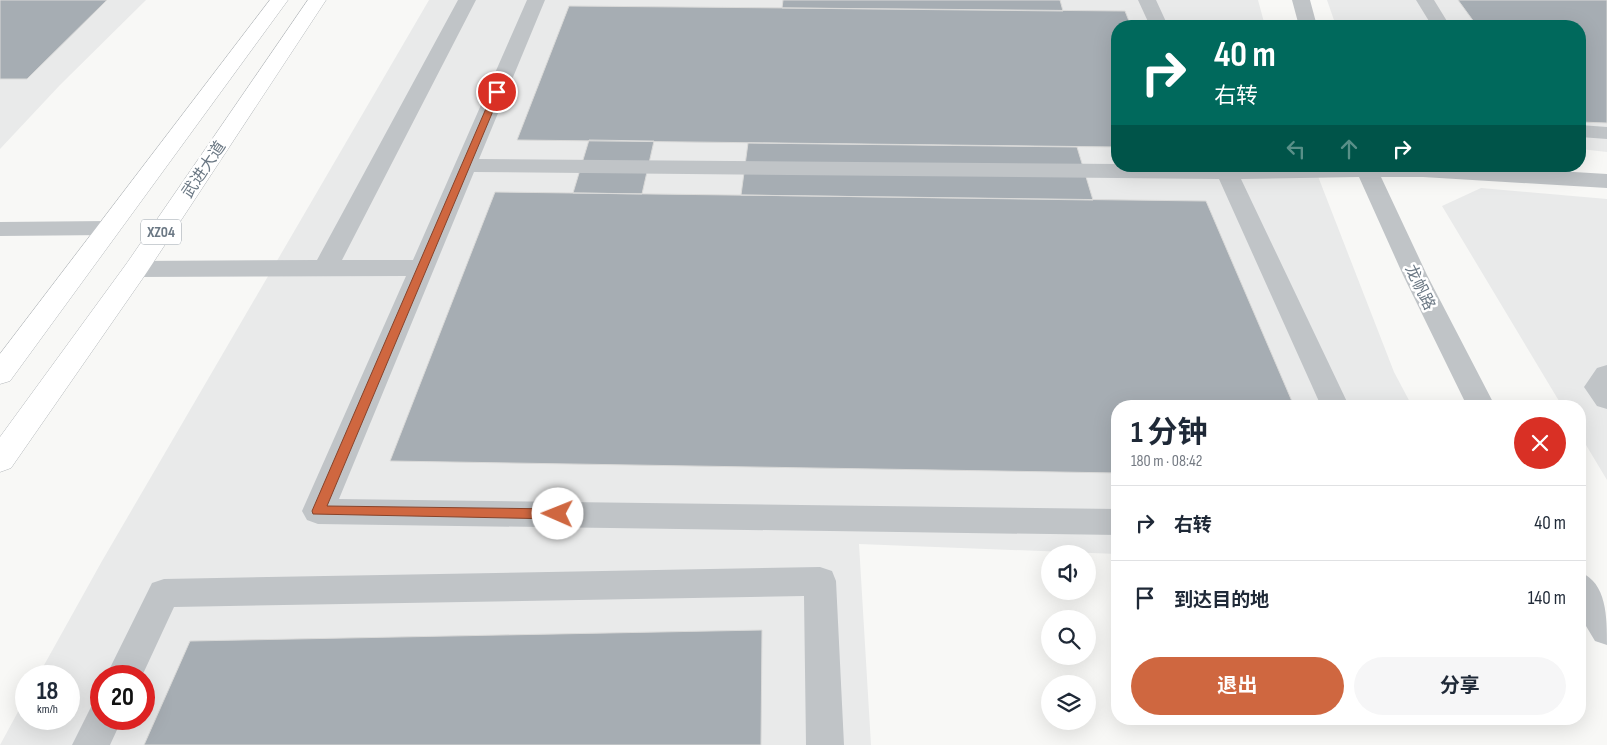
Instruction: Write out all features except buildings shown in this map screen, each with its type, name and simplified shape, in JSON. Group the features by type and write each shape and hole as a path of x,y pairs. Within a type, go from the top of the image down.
{"main road":[{"name":"XZ04","path":"0,374 279,0"},
{"name":"武进大道","path":"0,460 136,269 317,0"}],"street":[{"path":"325,269 467,0"},
{"path":"536,0 318,511 1111,522"},
{"path":"1147,0 1156,20"},
{"path":"1301,0 1306,20"},
{"path":"1425,0 1437,20"},
{"path":"1586,131 1607,133"},
{"path":"466,165 1111,168"},
{"path":"1227,172 1332,400"},
{"name":"龙帆路","path":"1368,172 1415,275 1477,400"},
{"path":"1456,172 1607,181"},
{"path":"0,228 108,228"},
{"path":"136,269 422,268"},
{"path":"1607,375 1598,387 1607,399"},
{"path":"129,665 164,593 820,581 825,745"},
{"path":"1586,596 1607,630"},
{"path":"91,745 98,730"}],"shaded area":[{"path":"0,0 146,0 60,85 0,149"},
{"path":"429,0 1258,0 1263,20 1111,20 1111,172 1316,172 1394,372 1409,400 1111,400 1111,554 1096,553 1096,545 1041,545 1041,551 859,544 871,745 0,745 15,717 15,730 80,730 80,665 44,665 102,561"},
{"path":"1327,0 1607,0 1607,152 1586,150 1586,20 1334,20"},
{"path":"1481,188 1607,199 1607,480 1586,445 1586,400 1558,400 1442,206"}],"route":[{"path":"497,92 318,511 558,514"}]}
